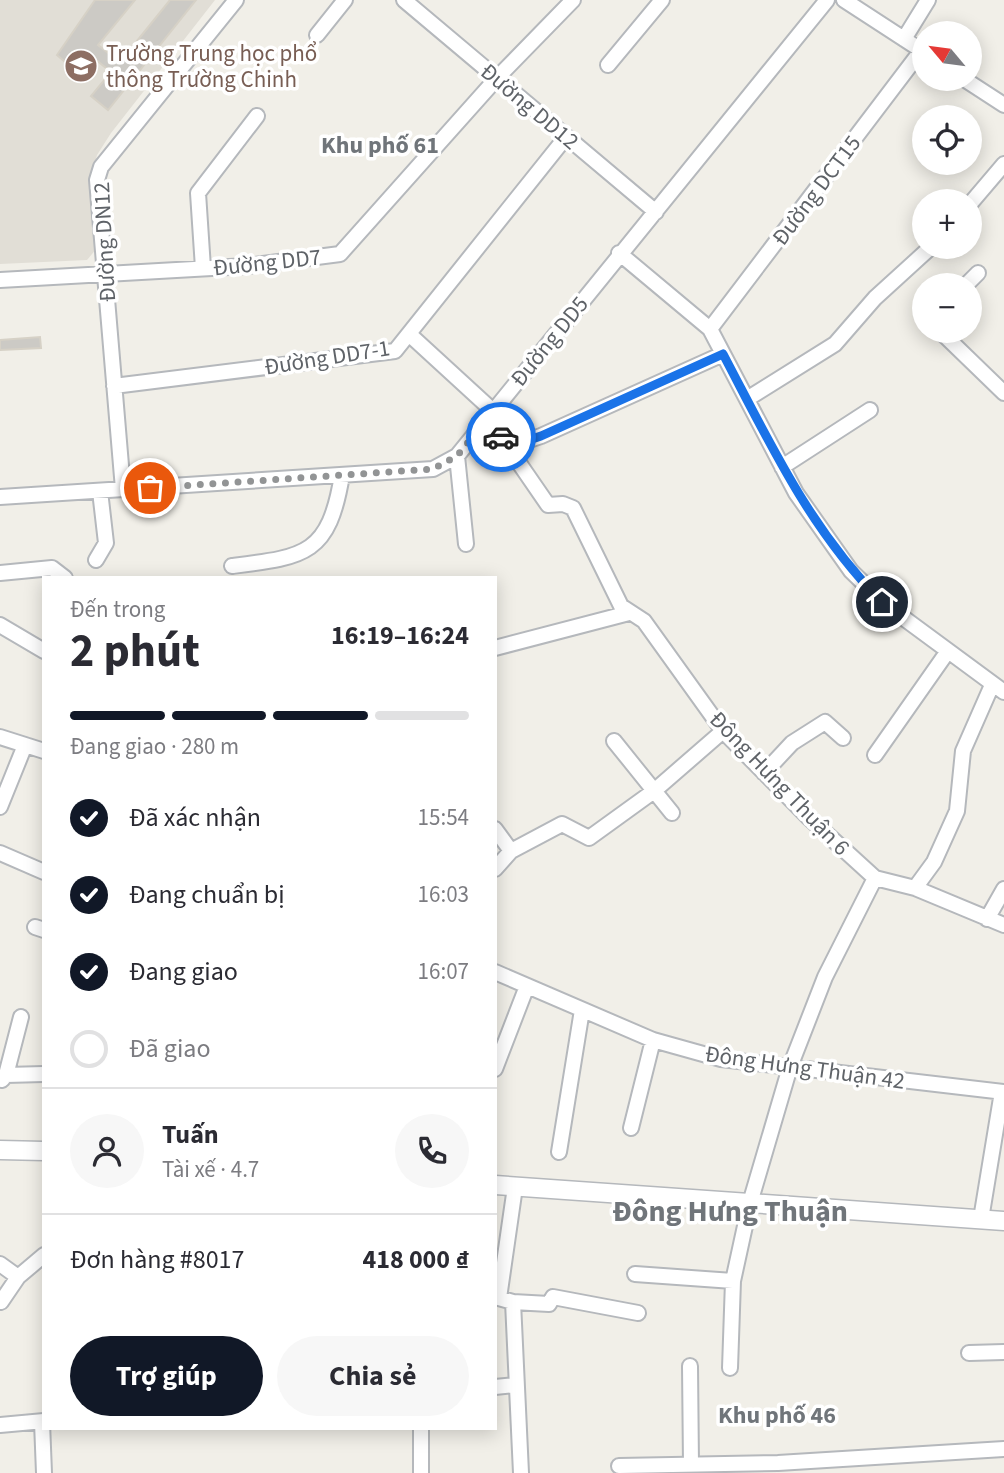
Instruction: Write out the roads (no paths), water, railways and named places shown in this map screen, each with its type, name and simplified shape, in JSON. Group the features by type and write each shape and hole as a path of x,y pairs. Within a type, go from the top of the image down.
{"street":[{"name":"Đường DN12","path":"122,489 97,180 101,167 236,0"},
{"path":"317,35 345,0"},
{"name":"Đường DD12","path":"404,0 656,212"},
{"name":"Đường DD7","path":"0,280 203,268 340,254 497,78 573,0"},
{"path":"608,65 662,0"},
{"name":"Đường DD5","path":"0,497 433,469 457,456 619,253 656,212 827,0"},
{"path":"844,0 912,44"},
{"path":"904,39 928,0"},
{"name":"Đường DCT15","path":"710,329 912,66"},
{"path":"982,91 1004,105"},
{"path":"203,268 198,193 257,116"},
{"name":"Đường DD7-1","path":"114,386 396,351 566,137"},
{"path":"982,191 1004,164"},
{"path":"619,253 710,329 796,493 851,570 886,605 998,688 963,751 957,811 934,862 915,888"},
{"path":"747,399 835,344 875,298 918,259"},
{"name":"Đông Hưng Thuận 6","path":"409,334 490,415 508,447 548,505 563,504 573,508 619,602 629,613 644,621 723,731 764,773 876,878 915,888 1004,925"},
{"path":"952,343 1004,393"},
{"path":"508,447 553,430 723,354"},
{"path":"782,467 870,411"},
{"path":"457,456 466,544"},
{"path":"232,566 279,561 302,554 313,547 322,537 337,504 342,475"},
{"path":"96,560 106,543 100,491"},
{"path":"0,573 52,568 62,576"},
{"path":"497,647 629,613"},
{"path":"0,625 42,650"},
{"path":"875,755 948,651"},
{"path":"764,773 792,743 825,722 843,738"},
{"path":"497,867 511,851 562,824 589,838 654,792 723,731"},
{"path":"0,737 42,750"},
{"path":"614,741 672,813"},
{"path":"0,807 26,745"},
{"path":"497,832 511,851"},
{"path":"0,853 42,871"},
{"path":"730,1368 733,1281 750,1203 790,1067 826,975 876,878"},
{"path":"987,919 1004,889"},
{"name":"Đông Hưng Thuận 42","path":"497,973 653,1040 721,1059 1003,1092"},
{"path":"497,1064 527,986"},
{"path":"559,1152 582,1010"},
{"path":"21,1017 3,1079 42,1074"},
{"path":"631,1128 653,1040"},
{"path":"981,1219 1003,1092"},
{"path":"0,1150 42,1151"},
{"path":"988,1169 1004,1170"},
{"path":"497,1185 1004,1221"},
{"path":"515,1187 502,1299 515,1385 521,1473"},
{"path":"1,1302 18,1277 42,1257"},
{"path":"0,1264 18,1277"},
{"path":"635,1275 733,1281"},
{"path":"502,1299 549,1304 553,1297 638,1313"},
{"path":"969,1353 1004,1352"},
{"path":"690,1366 691,1465"},
{"path":"497,1387 515,1385"},
{"path":"0,1425 42,1421"},
{"path":"43,1430 44,1473"},
{"path":"421,1430 421,1473"},
{"path":"619,1466 778,1463 1004,1449"}],"place":[{"name":"Trường Trung học phổ thông Trường Chinh","path":"81,66"}],"district":[{"name":"Khu phố 61","path":"380,145"},
{"name":"Đông Hưng Thuận","path":"730,1211"},
{"name":"Khu phố 46","path":"777,1415"}]}
